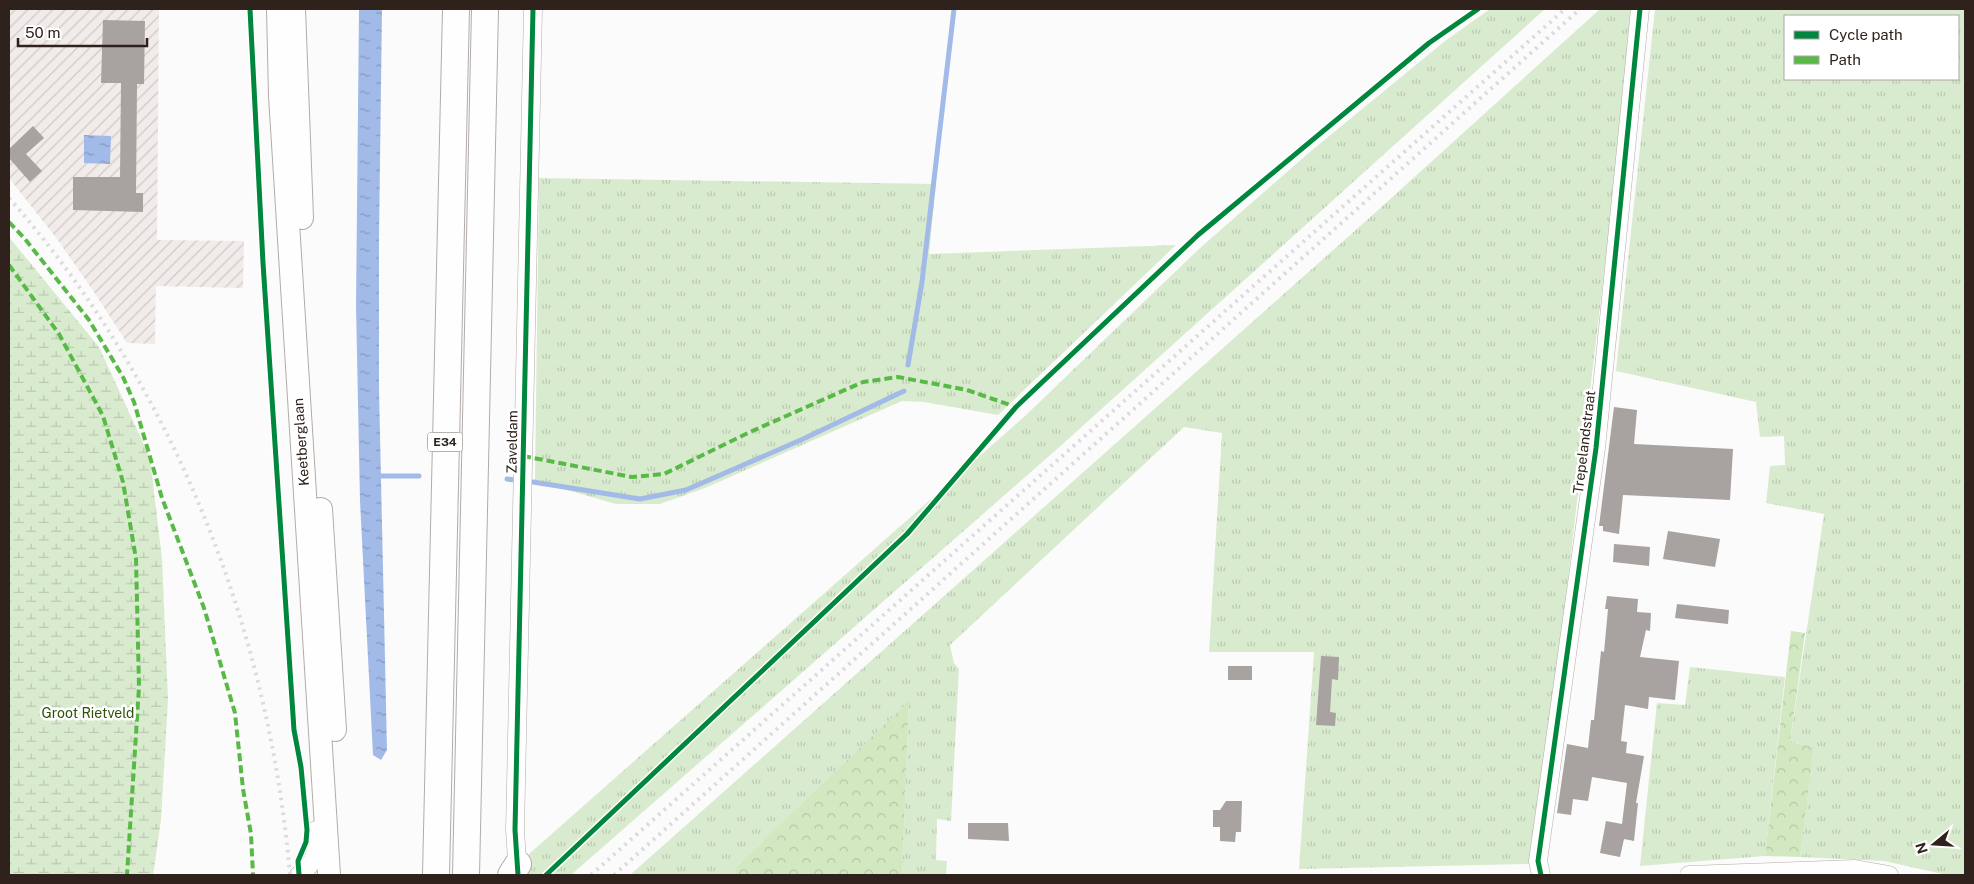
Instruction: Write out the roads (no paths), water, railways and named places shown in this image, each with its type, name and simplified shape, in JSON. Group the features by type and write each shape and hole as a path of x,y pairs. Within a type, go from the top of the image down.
{"highway":[{"name":"E34","path":"436,875 456,9"},
{"name":"E34","path":"467,873 486,9"}],"main road":[{"name":"Keetberglaan","path":"278,9 281,125 330,875"},
{"name":"Keetberglaan","path":"294,9 303,241 344,875"}],"street":[{"name":"Zaveldam","path":"515,872 533,9"},
{"name":"Trepelandstraat","path":"1541,875 1538,861 1596,448 1640,9"},
{"path":"299,875 313,862 316,853 316,818 324,783"},
{"path":"1689,875 1855,869 1889,875"}],"water":[{"path":"359,9 382,9 379,389 387,750 381,760 373,755 360,501 356,306"},
{"path":"84,135 111,136 110,164 84,163"}],"waterway":[{"path":"908,365 922,282 954,9"},
{"path":"533,482 640,499 686,490 803,439 904,391"},
{"path":"375,476 419,476"},
{"path":"507,479 514,480"}],"railway":[{"path":"591,875 1565,9"},
{"path":"614,875 1580,9"},
{"path":"9,198 67,270 119,348 164,429 203,514 235,602 260,692 279,783 290,875"}],"park label":[{"name":"Groot Rietveld","path":"88,713"}]}
